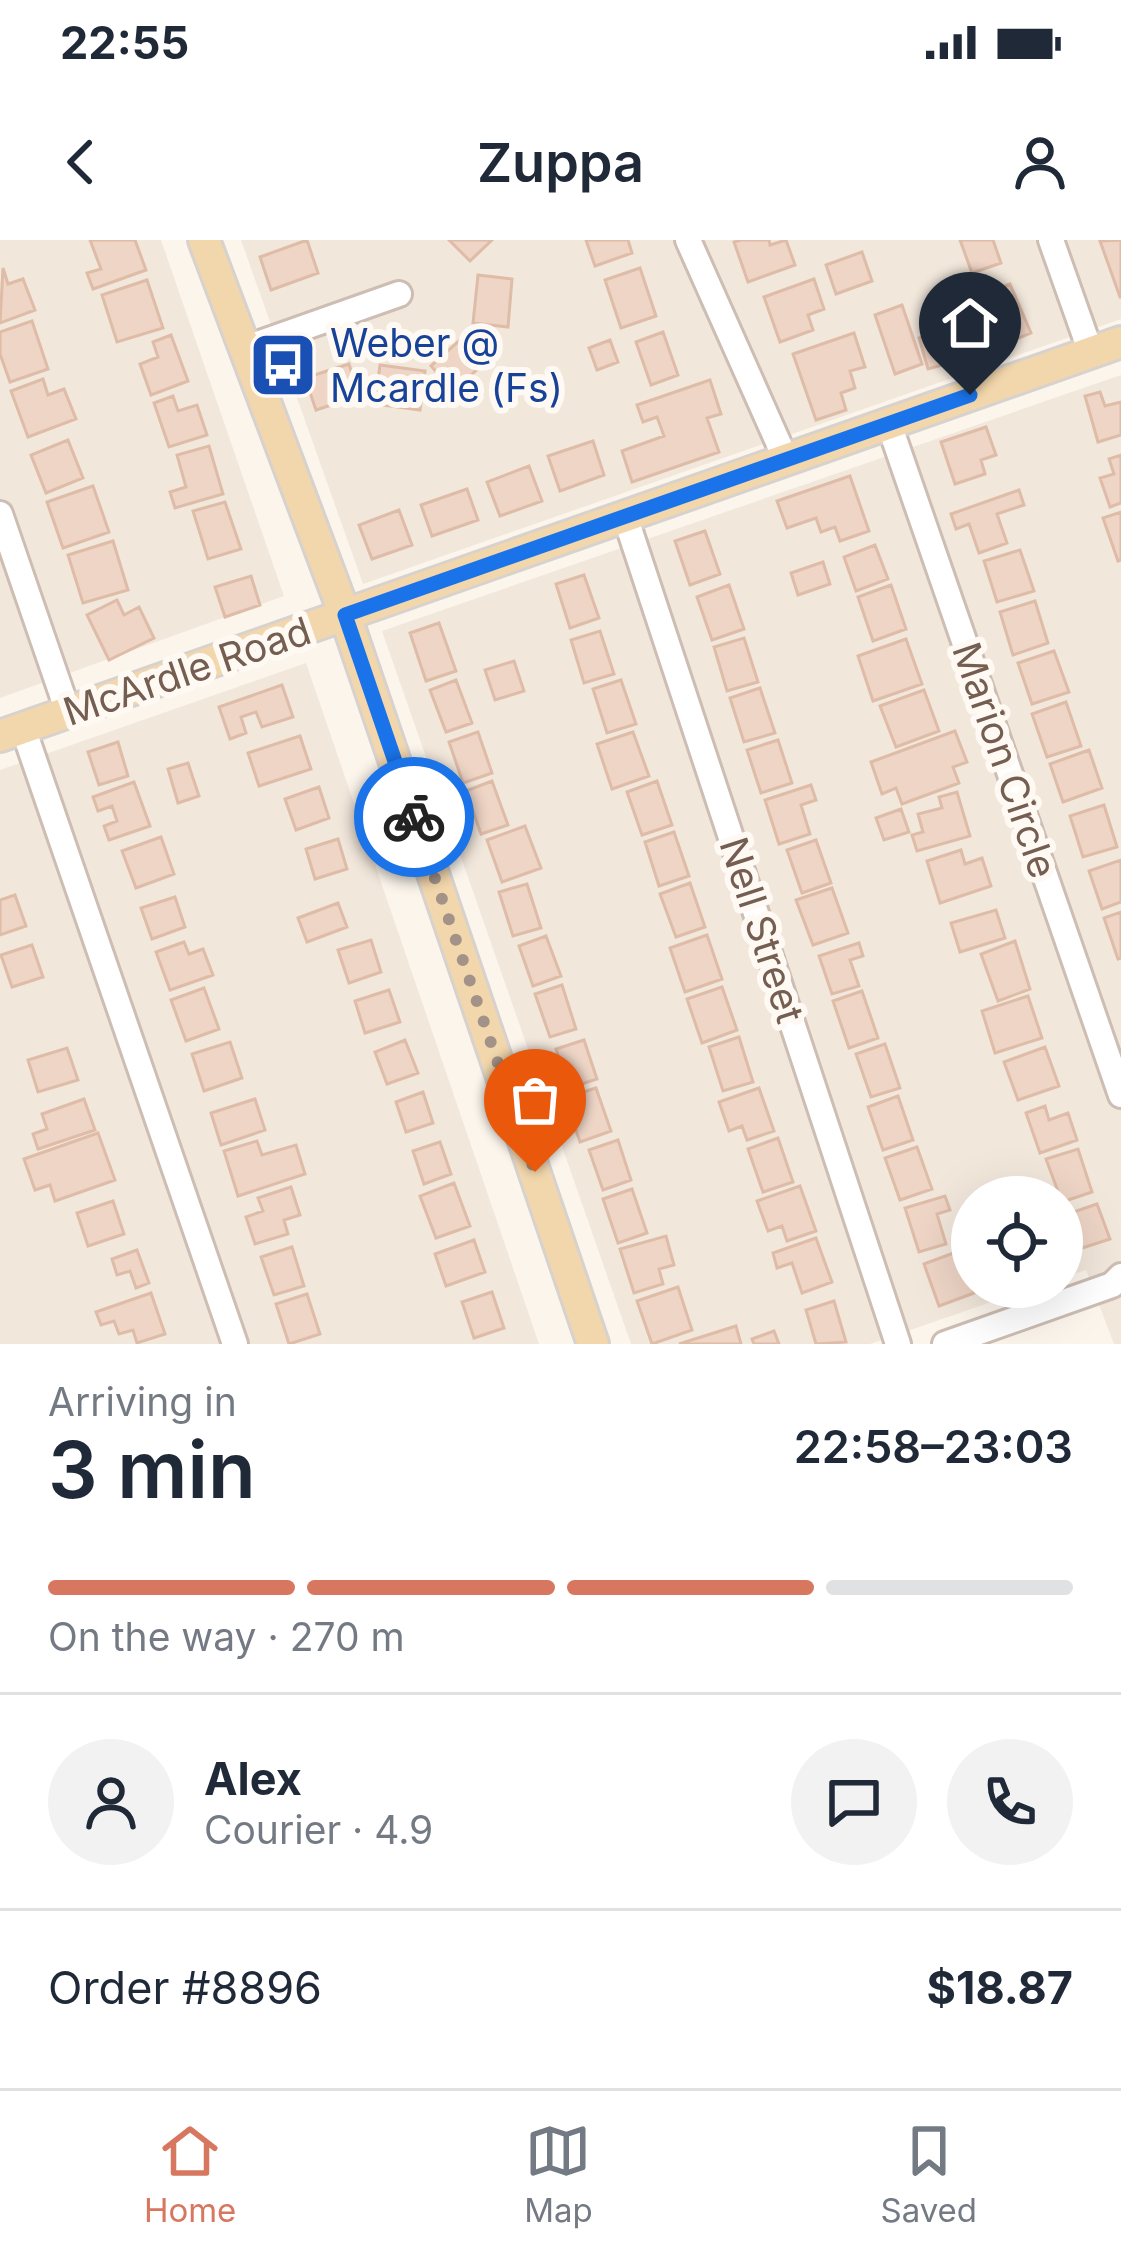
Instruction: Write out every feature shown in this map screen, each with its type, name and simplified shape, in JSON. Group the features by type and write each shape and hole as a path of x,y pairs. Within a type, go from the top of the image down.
{"main road":[{"path":"204,240 345,615 593,1344"},
{"name":"McArdle Road","path":"11,732 1121,342"}],"street":[{"path":"688,240 786,460"},
{"path":"1051,240 1091,353"},
{"path":"243,349 399,294"},
{"name":"Marion Circle","path":"889,424 1121,1095"},
{"path":"0,514 68,712"},
{"name":"Nell Street","path":"626,517 898,1344"},
{"path":"11,732 235,1344"},
{"path":"945,1344 1112,1286 1121,1276"}],"shaded area":[{"path":"0,240 161,240 284,596 0,698"},
{"path":"241,240 1121,240 1121,319 363,584"},
{"path":"1121,375 1121,1344 1114,1344 1083,1271 1083,1176 951,1176 951,1308 974,1308 870,1344 631,1344 382,631"},
{"path":"306,663 539,1344 0,1344 0,770"}],"building":[{"path":"90,240 135,240 146,270 93,289 87,273 101,269"},
{"path":"307,240 318,273 271,290 260,257"},
{"path":"449,240 492,240 470,261"},
{"path":"586,240 628,240 632,253 595,266"},
{"path":"769,240 770,245 786,240 795,265 748,282 734,242"},
{"path":"960,240 993,240 1001,263 972,273"},
{"path":"1121,240 1121,297 1120,297 1100,241"},
{"path":"862,252 872,281 836,294 826,265"},
{"path":"3,268 8,284 23,279 35,310 0,323"},
{"path":"640,268 656,316 621,328 605,280"},
{"path":"478,275 512,279 508,327 473,323"},
{"path":"814,279 824,309 808,315 813,330 780,342 764,297"},
{"path":"147,280 163,328 117,342 102,295"},
{"path":"1010,284 1031,333 1002,345 982,295"},
{"path":"902,305 922,364 895,374 875,315"},
{"path":"32,321 48,369 10,382 0,354 0,332"},
{"path":"940,331 950,363 928,369 919,338"},
{"path":"469,332 491,357 453,391 431,366"},
{"path":"663,332 678,375 651,385 636,342"},
{"path":"854,333 865,367 850,371 855,388 841,393 846,410 816,420 793,354"},
{"path":"171,335 188,381 151,395 140,364 158,357 153,342"},
{"path":"610,340 618,362 597,370 589,348"},
{"path":"349,364 359,396 316,410 305,378"},
{"path":"380,365 425,371 420,410 375,404"},
{"path":"43,379 48,395 64,389 76,419 28,437 11,391"},
{"path":"710,380 721,414 707,418 719,452 632,482 622,451 664,436 657,417 643,422 637,405"},
{"path":"1100,392 1105,406 1121,402 1121,435 1098,442 1085,396"},
{"path":"173,396 178,411 197,405 207,435 169,447 154,403"},
{"path":"986,427 996,455 981,460 985,474 955,484 941,442"},
{"path":"68,440 83,478 46,493 31,455"},
{"path":"593,441 604,475 560,491 548,456"},
{"path":"209,446 223,494 175,508 170,492 186,487 177,455"},
{"path":"1121,455 1121,503 1110,507 1100,478 1114,474 1109,459"},
{"path":"529,466 542,501 500,516 487,482"},
{"path":"850,476 869,531 840,541 835,527 821,532 816,518 787,528 777,501"},
{"path":"93,486 109,532 63,548 47,502"},
{"path":"467,489 478,520 432,536 421,505"},
{"path":"1019,490 1024,505 997,514 1007,543 979,553 969,524 956,529 951,514"},
{"path":"225,502 241,549 208,559 193,511"},
{"path":"399,510 412,545 372,559 359,525"},
{"path":"1121,512 1121,560 1118,561 1103,518"},
{"path":"705,531 720,574 690,585 675,541"},
{"path":"113,541 128,590 83,603 68,555"},
{"path":"875,545 888,579 856,591 844,557"},
{"path":"1020,550 1034,591 997,602 984,561"},
{"path":"823,562 830,584 798,595 791,573"},
{"path":"584,575 599,618 570,628 556,584"},
{"path":"251,576 260,605 225,617 215,587"},
{"path":"729,585 744,629 712,640 697,597"},
{"path":"891,585 906,629 873,641 858,597"},
{"path":"117,600 124,615 139,607 154,638 109,660 87,615"},
{"path":"1035,601 1048,643 1013,655 1000,612"},
{"path":"439,623 456,671 426,681 410,633"},
{"path":"600,631 614,674 584,683 571,640"},
{"path":"744,638 758,682 727,691 714,647"},
{"path":"906,639 922,684 873,701 858,656"},
{"path":"1054,651 1069,692 1032,704 1018,663"},
{"path":"514,661 524,691 495,700 485,670"},
{"path":"456,680 472,723 446,732 430,690"},
{"path":"621,680 636,724 607,733 593,689"},
{"path":"282,685 293,717 262,727 256,712 241,717 246,733 230,739 219,707"},
{"path":"760,688 775,733 744,742 730,698"},
{"path":"924,690 939,731 896,747 880,706"},
{"path":"1066,702 1081,746 1047,757 1032,714"},
{"path":"955,731 967,762 953,767 959,783 902,804 896,788 882,794 871,762"},
{"path":"478,732 492,773 463,783 449,742"},
{"path":"633,732 649,776 612,789 597,744"},
{"path":"300,736 311,769 259,786 248,753"},
{"path":"778,740 792,783 761,793 747,750"},
{"path":"118,742 128,776 99,785 88,752"},
{"path":"1089,750 1102,788 1063,802 1050,764"},
{"path":"188,763 199,796 178,803 168,769"},
{"path":"492,781 508,825 481,834 466,791"},
{"path":"657,781 672,825 642,835 627,792"},
{"path":"134,782 150,826 109,840 104,826 117,821 112,806 98,811 93,797"},
{"path":"811,785 816,800 801,805 810,834 779,844 765,800"},
{"path":"319,787 329,818 296,830 285,799"},
{"path":"957,792 970,836 917,851 912,835 923,832 918,814 942,808 939,797"},
{"path":"1104,805 1117,847 1083,857 1070,816"},
{"path":"901,809 909,832 884,840 876,818"},
{"path":"525,826 541,868 502,882 487,840"},
{"path":"674,832 689,876 659,886 645,842"},
{"path":"161,837 174,874 136,888 122,851"},
{"path":"338,839 347,869 315,879 306,849"},
{"path":"816,840 831,883 802,893 787,850"},
{"path":"961,850 965,864 982,858 991,886 940,903 927,861"},
{"path":"1121,860 1121,902 1102,909 1089,871"},
{"path":"690,883 705,927 676,937 660,894"},
{"path":"527,884 541,928 513,936 499,892"},
{"path":"832,888 848,933 813,945 796,900"},
{"path":"15,895 26,926 0,935 0,900"},
{"path":"175,897 185,927 152,939 141,908"},
{"path":"338,903 347,927 307,942 298,918"},
{"path":"996,910 1005,938 960,952 951,923"},
{"path":"1121,912 1121,958 1118,959 1104,918"},
{"path":"707,935 722,979 685,992 670,948"},
{"path":"546,936 561,976 533,986 519,946"},
{"path":"371,940 381,972 349,983 338,950"},
{"path":"1015,941 1030,989 998,1001 981,954"},
{"path":"184,942 189,954 203,949 213,975 170,990 156,952"},
{"path":"859,943 863,956 850,960 859,986 832,994 819,956"},
{"path":"32,945 43,977 12,987 1,955"},
{"path":"562,985 576,1029 550,1037 535,994"},
{"path":"722,987 737,1030 702,1043 687,999"},
{"path":"204,988 219,1029 186,1041 171,1000"},
{"path":"389,990 400,1022 365,1033 355,1001"},
{"path":"862,991 878,1038 849,1048 833,1001"},
{"path":"1028,996 1042,1038 995,1053 982,1011"},
{"path":"739,1037 753,1082 723,1091 709,1047"},
{"path":"405,1040 418,1073 387,1084 375,1052"},
{"path":"584,1040 597,1079 569,1088 556,1049"},
{"path":"230,1042 242,1078 204,1091 192,1054"},
{"path":"885,1044 900,1088 871,1097 856,1054"},
{"path":"1045,1047 1059,1086 1018,1100 1004,1062"},
{"path":"67,1048 78,1080 38,1092 28,1060"},
{"path":"596,1088 611,1131 580,1142 565,1098"},
{"path":"759,1088 774,1131 747,1140 742,1126 729,1131 719,1102"},
{"path":"423,1092 433,1123 406,1132 396,1102"},
{"path":"898,1096 913,1140 883,1150 868,1107"},
{"path":"84,1099 95,1130 38,1149 33,1134 47,1129 42,1114"},
{"path":"255,1099 265,1130 221,1145 211,1113"},
{"path":"1045,1106 1049,1120 1068,1113 1077,1140 1040,1153 1026,1113"},
{"path":"98,1133 115,1180 55,1201 50,1185 35,1190 24,1159"},
{"path":"778,1138 793,1182 763,1192 748,1149"},
{"path":"618,1140 631,1180 603,1190 589,1150"},
{"path":"257,1141 262,1155 296,1145 305,1174 238,1196 224,1151"},
{"path":"440,1142 451,1174 424,1184 413,1151"},
{"path":"917,1147 932,1189 900,1200 885,1158"},
{"path":"1078,1149 1092,1192 1083,1195 1083,1176 1052,1176 1046,1159"},
{"path":"454,1183 470,1226 436,1238 420,1196"},
{"path":"800,1186 816,1231 787,1241 782,1226 768,1231 757,1201"},
{"path":"291,1187 300,1215 284,1220 288,1234 255,1244 246,1217 263,1211 258,1198"},
{"path":"632,1189 647,1233 618,1243 603,1199"},
{"path":"945,1196 950,1210 937,1214 946,1244 919,1252 905,1208"},
{"path":"113,1201 124,1234 88,1246 77,1213"},
{"path":"1097,1204 1110,1239 1083,1248 1083,1209"},
{"path":"666,1236 674,1265 659,1269 663,1284 634,1293 620,1249"},
{"path":"816,1238 832,1282 802,1293 792,1263 777,1268 773,1253"},
{"path":"474,1240 485,1272 446,1286 435,1254"},
{"path":"292,1247 304,1286 274,1295 261,1257"},
{"path":"137,1250 149,1283 136,1288 130,1271 117,1275 112,1259"},
{"path":"951,1254 951,1302 939,1306 924,1264"},
{"path":"678,1287 692,1330 652,1344 637,1301"},
{"path":"492,1292 504,1328 474,1338 462,1302"},
{"path":"151,1293 165,1334 137,1343 133,1330 119,1334 114,1321 101,1325 96,1312"},
{"path":"307,1294 320,1334 289,1344 276,1304"},
{"path":"834,1301 846,1342 816,1344 806,1310"},
{"path":"736,1326 741,1344 679,1344"},
{"path":"774,1331 779,1344 754,1344 752,1339"}],"way so far":[{"path":"414,817 535,1172"}],"place":[{"name":"Weber @ Mcardle (Fs)","path":"283,365"}],"route":[{"path":"414,817 345,615 970,395"}]}
